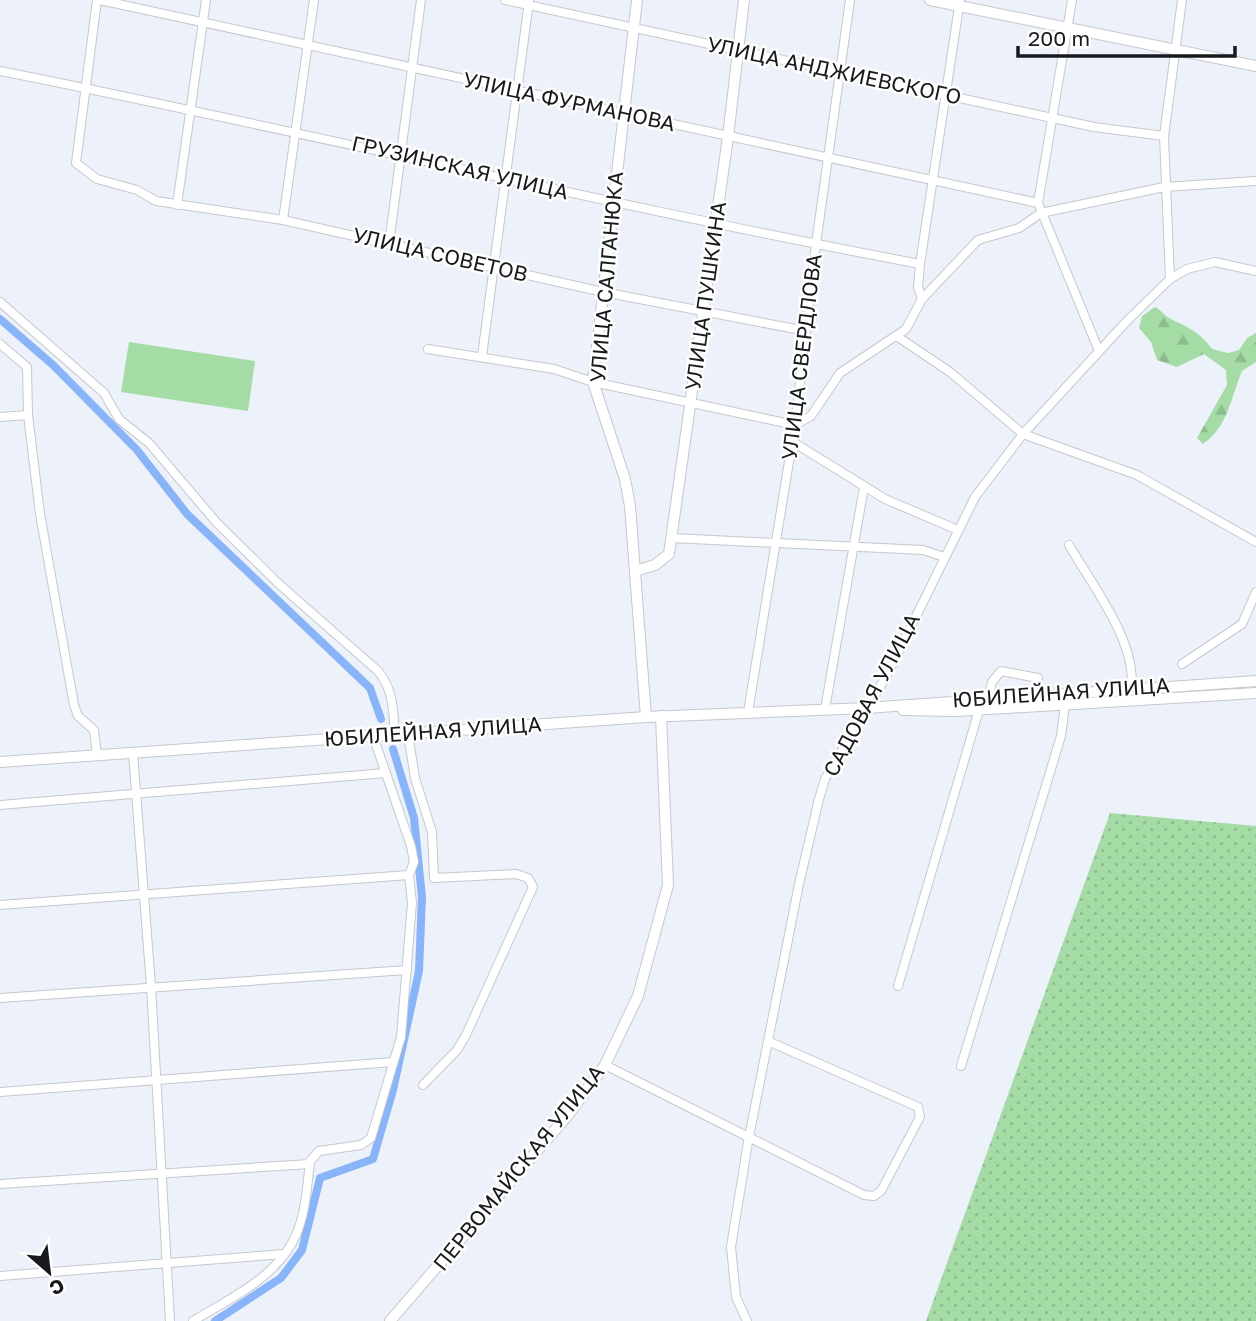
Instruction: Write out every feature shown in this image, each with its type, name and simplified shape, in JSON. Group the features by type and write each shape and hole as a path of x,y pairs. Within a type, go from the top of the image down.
{"main road":[{"name":"УЛИЦА САЛГАНЮКА","path":"637,0 593,382 625,479 646,717"},
{"name":"УЛИЦА ПУШКИНА","path":"635,570 663,560 668,554 729,136 744,0"},
{"path":"930,0 959,3 1256,66"},
{"name":"ЮБИЛЕЙНАЯ УЛИЦА","path":"0,762 661,716 866,708 979,710 1065,705 1226,689 1256,681"},
{"name":"ЮБИЛЕЙНАЯ УЛИЦА","path":"866,708 1131,688 1226,689 1256,693"},
{"name":"ПЕРВОМАЙСКАЯ УЛИЦА","path":"390,1321 568,1115 605,1065 638,996 668,885 661,716"}],"street":[{"name":"УЛИЦА ФУРМАНОВА","path":"98,0 828,158 934,178 1038,203"},
{"path":"83,88 98,0"},
{"path":"177,205 206,0"},
{"path":"284,220 314,0"},
{"path":"389,244 421,0"},
{"name":"УЛИЦА АНДЖИЕВСКОГО","path":"505,0 529,2 737,52 1094,127 1164,136"},
{"name":"УЛИЦА СВЕРДЛОВА","path":"748,712 793,442 849,0"},
{"path":"1072,0 1055,117 1038,203 1099,351"},
{"path":"1170,279 1164,187 1164,136 1182,0"},
{"path":"482,356 529,2"},
{"path":"922,299 918,287 920,264 959,3"},
{"name":"ГРУЗИНСКАЯ УЛИЦА","path":"0,71 507,177 612,203 920,264"},
{"name":"УЛИЦА СОВЕТОВ","path":"83,88 76,163 79,168 97,179 137,190 156,201 284,220 603,292 806,331"},
{"path":"428,349 554,369 593,382 795,425 811,416 841,373 898,337 922,299 978,240 1019,228 1041,213 1164,187 1256,178"},
{"name":"САДОВАЯ УЛИЦА","path":"747,1321 736,1297 731,1247 799,884 825,779 887,675 975,497 1023,434 1170,279 1187,269 1215,262 1256,271"},
{"path":"0,302 104,393 119,419 149,443 217,523 280,585 378,671 389,684 393,696 395,734"},
{"path":"898,337 950,372 1023,434 1137,475 1256,542"},
{"path":"0,344 27,368 28,415 51,591 74,705 78,716 94,730 97,755"},
{"path":"0,417 28,415"},
{"path":"793,442 864,487 912,512 958,530"},
{"path":"825,709 864,487"},
{"path":"671,538 923,550 944,557"},
{"path":"1069,545 1127,651 1133,677 1131,688"},
{"path":"1182,664 1242,624 1256,592"},
{"path":"988,698 992,682 1001,671 1038,678"},
{"path":"961,1066 1060,736 1065,705"},
{"path":"898,986 979,710"},
{"path":"408,734 415,779 432,832 434,878 516,874 528,878 533,887 466,1035 457,1050 424,1085"},
{"path":"193,1321 269,1272 284,1254 296,1237 304,1210 310,1164 319,1150 361,1145 371,1138 401,1037 412,903 409,875 414,862 373,736"},
{"path":"132,753 151,986 169,1264 170,1321"},
{"path":"0,805 386,773"},
{"path":"0,905 409,875"},
{"path":"0,998 407,970"},
{"path":"605,1065 864,1195 874,1196 881,1191 920,1117 918,1107 770,1042"},
{"path":"0,1092 393,1062"},
{"path":"0,1184 310,1164"},
{"path":"0,1276 284,1254"}],"green space":[{"path":"1155,307 1197,334 1212,349 1228,353 1239,350 1247,338 1256,333 1256,362 1242,371 1228,411 1218,429 1203,444 1197,438 1227,385 1226,370 1204,354 1177,367 1157,360 1151,342 1139,328 1142,316"},
{"path":"129,342 255,361 248,411 121,392"},
{"path":"1110,813 1256,826 1256,1321 926,1321"}],"waterway":[{"path":"0,319 53,365 137,450 187,514 370,688 381,719"},
{"path":"215,1321 281,1278 302,1250 320,1178 373,1159 393,1090 419,971 422,897 414,818 393,749"}]}
